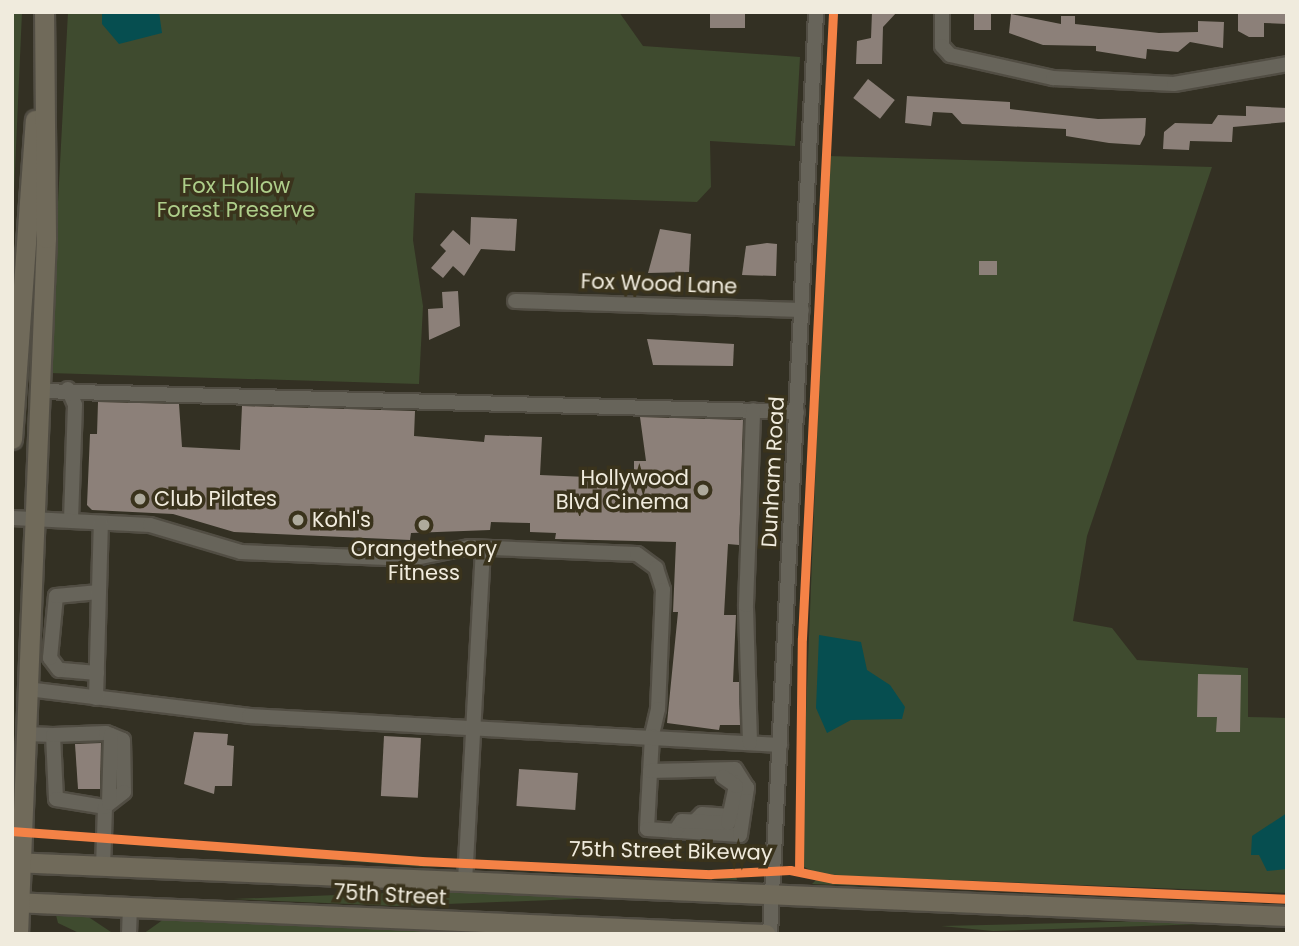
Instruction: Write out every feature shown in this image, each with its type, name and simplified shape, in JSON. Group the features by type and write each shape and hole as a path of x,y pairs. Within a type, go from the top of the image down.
{"main road":[{"path":"12,439 16,286 41,81 44,12"},
{"path":"18,934 17,862 26,734 46,178 41,81"},
{"name":"75th Street","path":"17,862 1287,916"},
{"name":"75th Street","path":"16,902 562,929 765,934"}],"street":[{"name":"Dunham Road","path":"770,934 816,12"},
{"path":"942,12 942,46 950,55 1044,77 1174,84 1287,64"},
{"name":"Fox Wood Lane","path":"515,300 802,310"},
{"path":"40,391 68,389 797,412"},
{"path":"68,389 75,405 71,521"},
{"path":"750,743 746,605 753,410"},
{"path":"12,518 150,525 241,552 411,559 483,548 625,553 656,568 663,590 647,829 740,835 747,788 735,769 673,766 667,772"},
{"path":"96,698 101,523"},
{"path":"465,881 483,548"},
{"path":"97,673 59,670 50,658 56,596 99,593"},
{"path":"27,689 249,716 780,745"},
{"path":"26,734 115,736 103,866"},
{"path":"53,735 56,799 110,803"},
{"path":"650,771 729,778 736,786 731,816 721,827 682,821 675,831"},
{"path":"129,934 130,906"}],"green space":[{"path":"12,12 22,12 12,237"},
{"name":"Fox Hollow Forest Preserve","path":"68,12 619,12 643,46 800,57 795,146 710,141 711,187 697,202 415,193 413,240 423,306 419,384 49,373"},
{"path":"828,156 1212,167 1087,536 1073,621 1112,628 1137,660 1248,668 1248,717 1287,718 1287,893 821,875 800,865"},
{"path":"123,844 313,852 446,866 424,867"},
{"path":"488,867 714,877 735,872 737,880"},
{"path":"816,880 829,882 1220,898 812,884"},
{"path":"439,891 603,898 397,906 233,899"},
{"path":"56,915 87,916 114,934 81,934 58,923"},
{"path":"164,919 496,934 143,934"},
{"path":"1148,921 1204,924 993,931 941,926"}],"water":[{"path":"102,12 159,12 162,33 119,44 102,24"},
{"path":"819,635 861,642 867,670 890,685 905,707 902,719 851,720 827,733 816,708"},
{"path":"1287,813 1287,869 1267,871 1259,855 1251,855 1252,836"}],"building":[{"path":"710,12 745,12 745,28 710,28"},
{"path":"872,12 897,12 883,27 882,64 856,64 857,41 871,38"},
{"path":"974,12 991,12 991,30 974,30"},
{"path":"1238,12 1287,12 1287,24 1264,23 1264,37 1249,37 1238,31"},
{"path":"1011,14 1061,24 1061,16 1075,16 1075,24 1159,33 1198,32 1198,21 1224,22 1223,48 1190,42 1178,52 1147,49 1146,59 1096,51 1096,46 1043,45 1009,33"},
{"path":"868,79 895,100 880,119 853,98"},
{"path":"907,96 1010,102 1010,109 1098,119 1146,118 1145,135 1140,145 1109,143 1066,136 1066,129 962,124 952,113 933,112 931,126 905,123"},
{"path":"1246,106 1287,108 1287,122 1233,127 1232,142 1190,141 1189,150 1163,149 1164,132 1175,123 1212,124 1218,115 1246,116"},
{"path":"471,217 517,219 515,251 481,249 464,276 453,266 443,278 431,268 446,251 440,245 453,230 470,245"},
{"path":"660,229 691,234 689,272 648,273"},
{"path":"777,244 776,276 742,275 746,246"},
{"path":"979,261 997,261 997,275 979,275"},
{"path":"458,291 460,326 429,340 428,309 443,308 442,292"},
{"path":"647,339 734,344 733,366 653,365"},
{"path":"98,402 179,404 182,447 240,450 242,406 415,411 414,436 484,442 485,435 542,437 540,475 634,479 634,461 646,461 640,417 743,420 739,545 728,544 724,615 736,615 733,682 739,682 740,725 720,725 719,730 667,723 678,612 673,612 676,542 555,539 556,533 530,532 530,523 491,522 490,530 411,533 410,540 234,532 173,514 92,510 87,505 90,434 97,434"},
{"path":"1198,674 1241,675 1240,732 1216,732 1217,717 1197,717"},
{"path":"194,732 228,734 227,745 234,746 232,786 215,786 214,794 184,784"},
{"path":"384,736 421,738 418,798 381,796"},
{"path":"101,743 100,789 78,789 75,744"},
{"path":"519,769 578,773 575,810 516,806"}],"cycle path":[{"path":"799,871 802,638 833,12"},
{"name":"75th Street Bikeway","path":"12,831 421,861 711,874 790,870 834,879 1287,899"}],"place":[{"name":"Hollywood Blvd Cinema","path":"703,490"},
{"name":"Club Pilates","path":"140,499"},
{"name":"Kohl's","path":"298,520"},
{"name":"Orangetheory Fitness","path":"424,525"}]}
